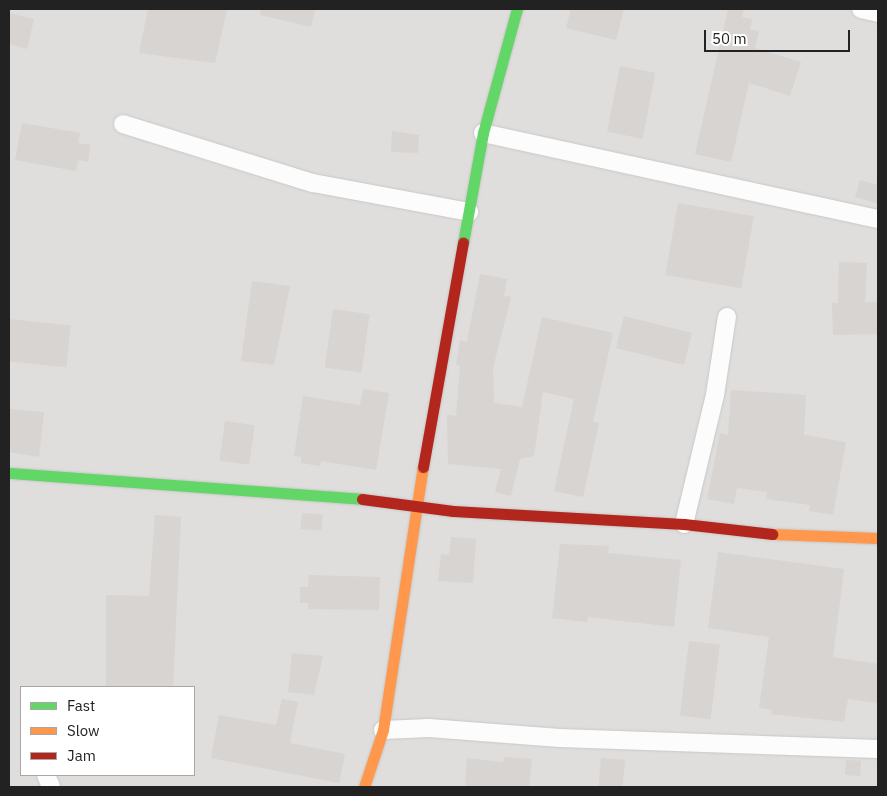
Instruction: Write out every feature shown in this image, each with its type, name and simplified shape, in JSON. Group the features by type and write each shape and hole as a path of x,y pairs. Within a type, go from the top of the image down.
{"street":[{"path":"861,9 878,12"},
{"path":"364,787 383,730 400,634 416,503 483,133 514,10"},
{"path":"123,124 313,183 469,212"},
{"path":"483,133 878,219"},
{"path":"684,524 715,395 727,317"},
{"path":"9,473 416,503 453,511 684,524 796,537 878,538"},
{"path":"383,730 429,728 560,738 878,749"}],"shaded area":[{"path":"9,9 878,9 878,787 9,787"}],"building":[{"path":"148,9 227,9 215,63 139,53"},
{"path":"261,9 315,9 311,27 260,15"},
{"path":"571,9 624,9 616,40 566,28"},
{"path":"728,9 744,9 742,17 752,19 750,30 759,31 755,48 801,62 790,96 749,83 731,162 695,154"},
{"path":"9,13 34,19 27,49 9,44"},
{"path":"620,66 655,73 643,139 607,132"},
{"path":"22,123 80,133 78,143 90,145 88,162 78,160 76,171 15,160"},
{"path":"392,131 419,135 418,153 391,152"},
{"path":"860,180 878,185 878,204 855,197"},
{"path":"678,203 754,216 741,288 665,275"},
{"path":"839,262 867,263 865,302 878,302 878,334 833,335 832,303 838,303"},
{"path":"480,274 507,279 504,296 511,297 493,368 494,403 522,407 542,317 613,333 593,422 599,423 583,497 554,491 574,399 543,392 534,456 520,459 511,496 495,492 501,469 448,464 447,415 456,416 460,366 456,365 460,340 467,342"},
{"path":"252,281 290,286 274,365 241,361"},
{"path":"333,309 370,314 361,373 325,367"},
{"path":"624,316 692,333 684,365 616,348"},
{"path":"9,319 71,325 66,367 9,361"},
{"path":"363,389 389,393 376,470 321,461 320,466 301,463 301,457 294,456 303,396 360,405"},
{"path":"731,390 806,395 804,435 846,442 833,515 809,511 810,505 766,499 767,492 737,488 734,504 707,499 720,433 728,435"},
{"path":"9,409 44,412 39,457 9,452"},
{"path":"225,421 255,425 249,465 219,461"},
{"path":"302,513 323,515 322,531 301,529"},
{"path":"155,515 181,517 173,686 106,686 106,595 149,596"},
{"path":"451,537 476,539 473,583 438,581 441,554 449,555"},
{"path":"560,544 609,546 608,553 681,560 674,627 588,617 587,622 552,618"},
{"path":"718,552 844,569 833,657 878,664 878,703 848,699 844,722 771,714 772,710 759,708 769,637 708,628"},
{"path":"309,575 380,577 379,610 308,609 308,603 300,603 300,587 308,587"},
{"path":"689,641 720,645 711,719 680,715"},
{"path":"292,653 323,656 314,695 288,692"},
{"path":"282,699 298,702 290,743 345,754 339,783 211,758 219,715 276,725"},
{"path":"504,757 532,759 529,787 465,787 467,758 503,762"},
{"path":"601,758 625,760 623,787 599,786"},
{"path":"846,760 861,761 860,776 845,775"}],"traffic: fast":[{"path":"463,243 483,133 517,9"},
{"path":"9,473 362,499"}],"traffic: slow":[{"path":"364,787 383,730 423,467"},
{"path":"772,534 878,538"}],"traffic: jam":[{"path":"423,467 463,243"},
{"path":"362,499 453,511 684,524 772,534"}]}
